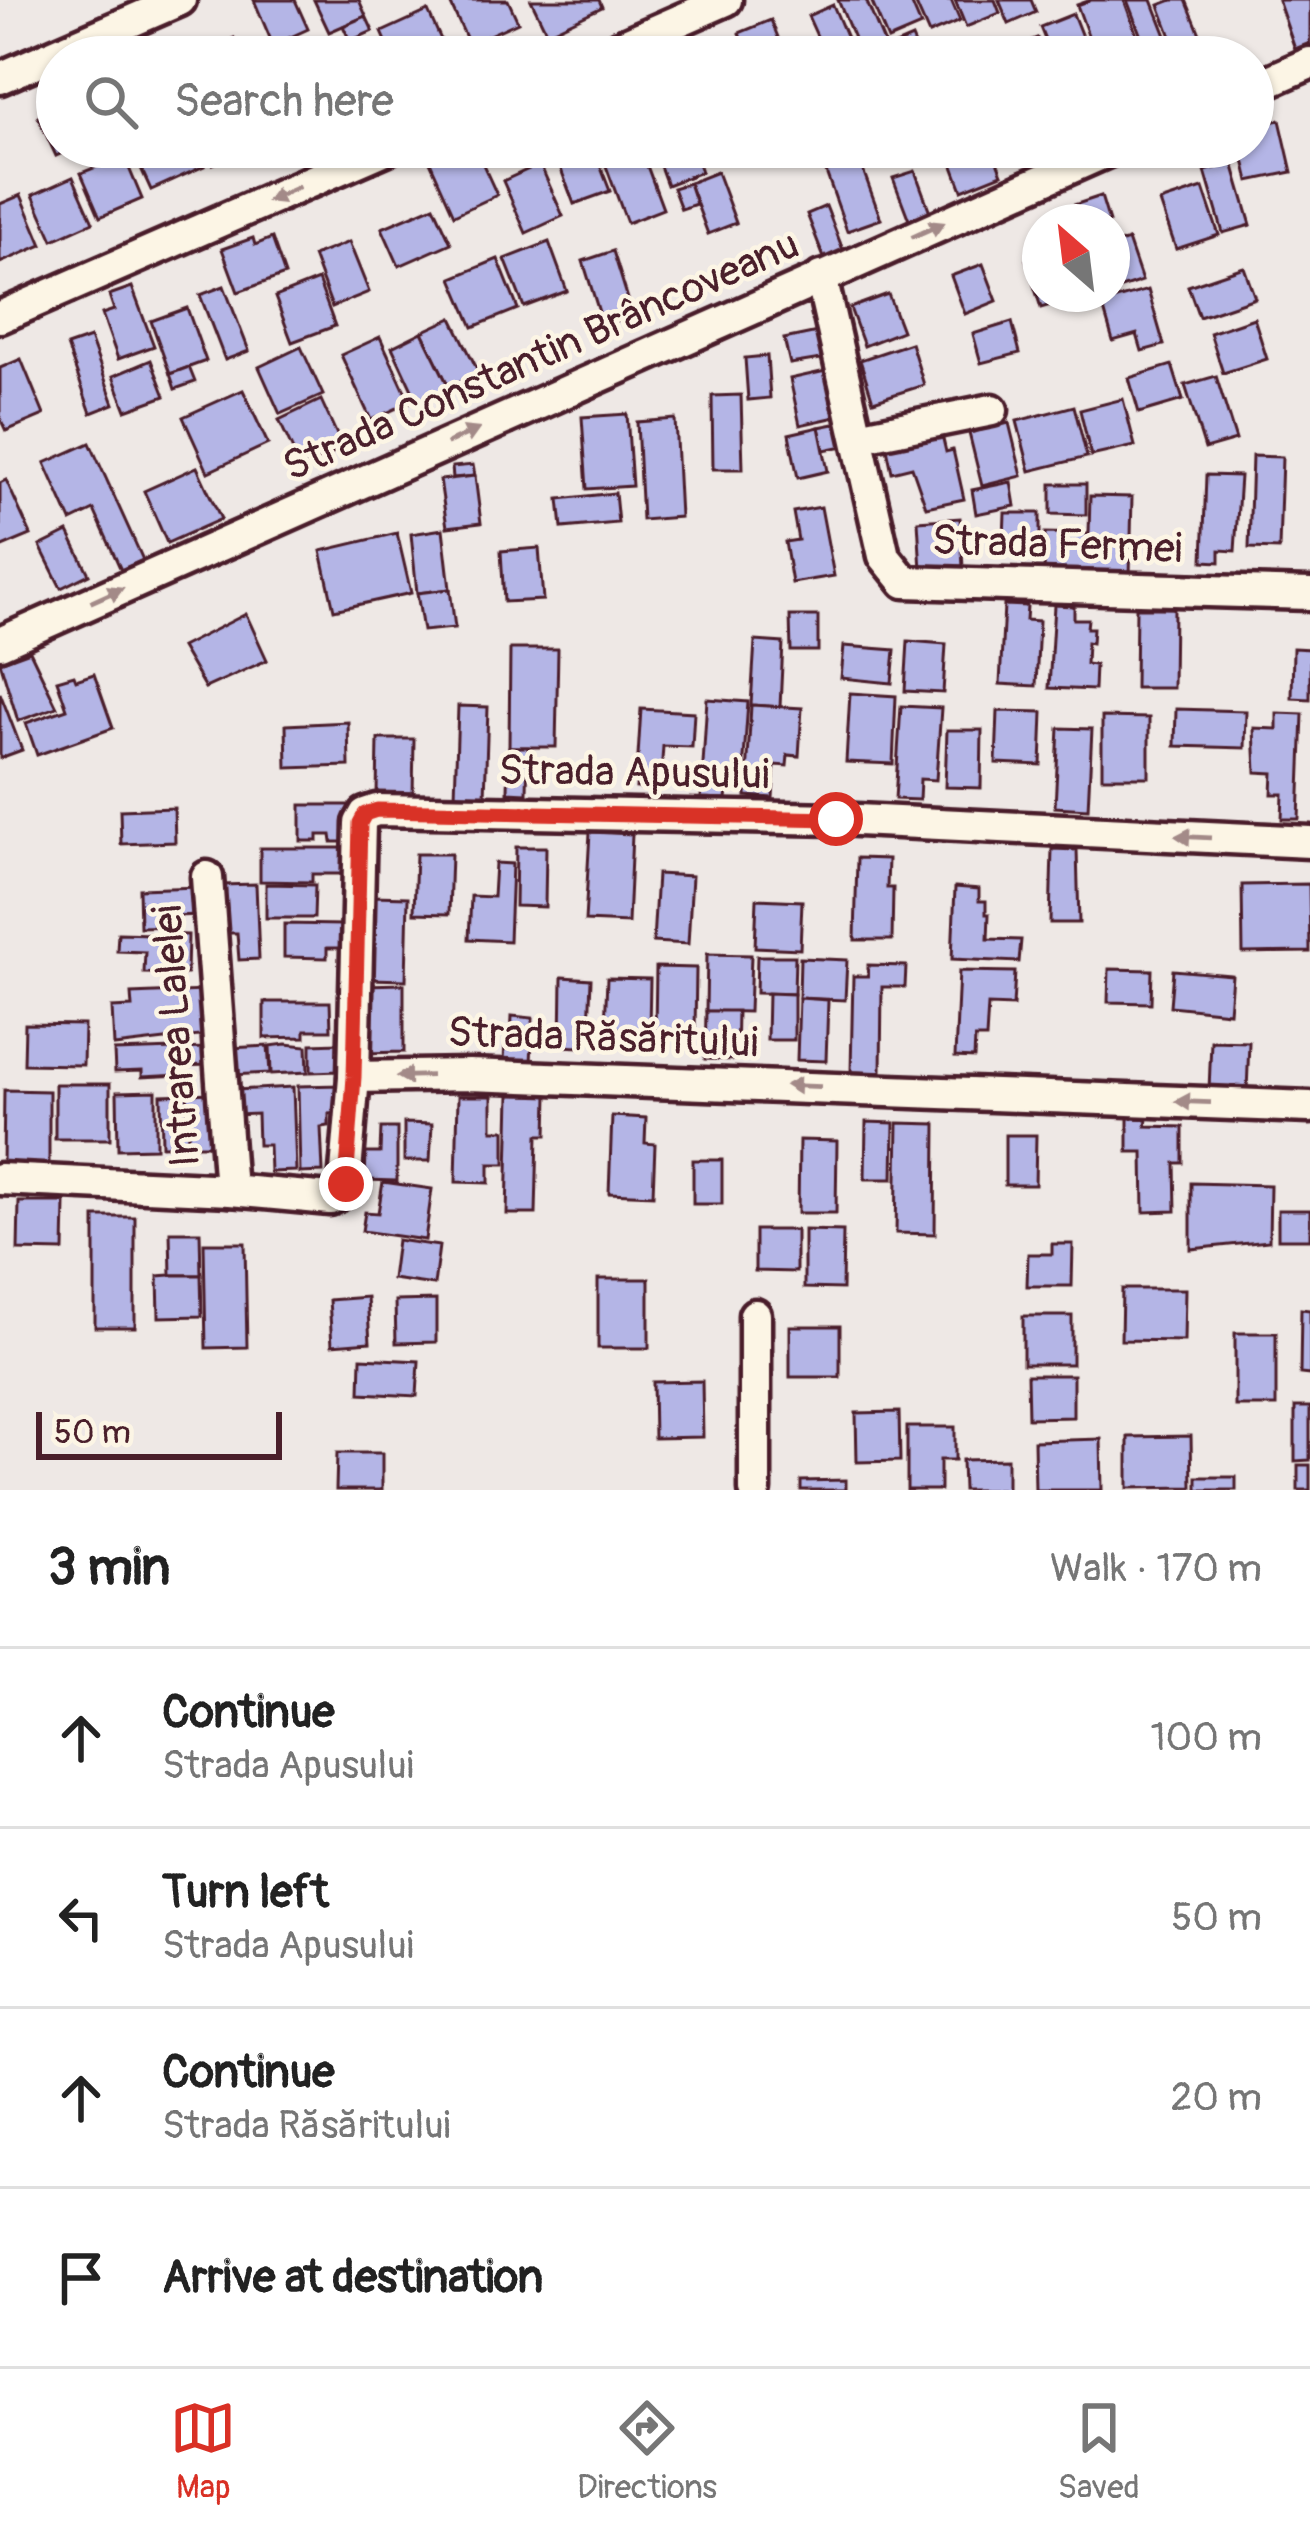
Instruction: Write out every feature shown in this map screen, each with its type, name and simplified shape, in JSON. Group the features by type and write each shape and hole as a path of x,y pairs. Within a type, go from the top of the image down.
{"street":[{"path":"97,36 180,0"},
{"path":"644,36 726,0"},
{"path":"0,78 36,62"},
{"path":"1274,79 1310,63"},
{"path":"0,316 342,168"},
{"name":"Strada Constantin Brâncoveanu","path":"0,643 1069,168"},
{"name":"Strada Fermei","path":"820,277 884,556 905,581 1310,594"},
{"path":"858,437 992,410"},
{"name":"Strada Apusului","path":"354,1077 360,823 365,814 377,810 836,819 1310,842"},
{"name":"Intrarea Lalelei","path":"207,877 230,1190"},
{"name":"Strada Răsăritului","path":"354,1077 491,1076 1310,1107"},
{"path":"0,1179 330,1199 346,1184 354,1077"},
{"path":"755,1315 755,1490"}],"building":[{"path":"254,0 295,0 308,29 293,36 269,36"},
{"path":"314,0 359,0 366,16 329,32"},
{"path":"508,0 518,22 487,36 465,36 450,3"},
{"path":"531,0 599,0 602,7 547,33"},
{"path":"838,0 866,0 881,36 853,36"},
{"path":"871,0 910,0 921,26 886,36"},
{"path":"914,0 951,0 960,21 929,34"},
{"path":"955,0 995,0 1000,13 966,27"},
{"path":"999,0 1031,0 1036,12 1009,24"},
{"path":"1124,0 1137,36 1088,36 1077,5"},
{"path":"1127,0 1152,0 1166,36 1141,36"},
{"path":"1186,0 1201,36 1171,36 1159,5"},
{"path":"1278,0 1310,0 1310,43 1295,49"},
{"path":"833,5 846,36 817,36 808,16"},
{"path":"428,11 439,36 384,36 382,32"},
{"path":"1073,14 1082,36 1044,36 1040,27"},
{"path":"366,16 373,31 348,36 343,26"},
{"path":"771,20 777,36 740,36"},
{"path":"1280,120 1292,172 1249,181 1246,168 1274,168 1274,121"},
{"path":"94,168 129,168 142,199 100,217 81,173"},
{"path":"141,168 200,168 151,190"},
{"path":"433,168 485,168 497,195 454,215"},
{"path":"542,168 563,216 526,233 503,181"},
{"path":"560,168 601,168 610,191 574,204"},
{"path":"607,168 648,168 663,209 627,223"},
{"path":"661,168 700,168 701,172 667,185"},
{"path":"862,168 881,219 847,231 826,172"},
{"path":"954,168 1000,168 1002,174 962,190"},
{"path":"1234,168 1251,225 1223,233 1205,171"},
{"path":"915,171 930,212 909,220 893,178"},
{"path":"717,172 736,223 708,234 689,183"},
{"path":"73,177 93,222 53,240 33,195"},
{"path":"689,183 696,204 681,209 673,188"},
{"path":"1203,188 1219,235 1176,249 1160,202"},
{"path":"21,195 42,245 0,263 0,204"},
{"path":"1101,196 1103,204 1077,204"},
{"path":"434,206 451,243 399,266 382,228"},
{"path":"826,206 845,255 826,263 807,214"},
{"path":"253,238 255,245 272,238 285,275 238,292 222,249"},
{"path":"349,242 369,292 332,307 313,256"},
{"path":"549,242 567,291 524,307 505,259"},
{"path":"1130,246 1142,281 1130,285"},
{"path":"613,251 633,315 603,325 583,261"},
{"path":"498,259 518,309 473,327 452,278"},
{"path":"983,264 997,301 965,314 951,276"},
{"path":"1244,267 1255,298 1199,317 1188,286"},
{"path":"318,280 335,326 292,342 275,297"},
{"path":"224,286 249,351 225,360 200,295"},
{"path":"132,287 154,346 118,359 102,314 114,310 109,295"},
{"path":"1148,290 1164,345 1142,351 1137,334 1113,341 1105,312 1130,312 1130,295"},
{"path":"888,294 902,331 864,346 850,308"},
{"path":"187,308 206,361 170,374 151,321"},
{"path":"452,318 479,373 449,387 422,332"},
{"path":"1254,318 1267,359 1223,373 1210,333"},
{"path":"1012,322 1020,353 981,363 973,334"},
{"path":"822,331 827,358 790,364 784,339"},
{"path":"422,332 449,387 418,403 392,347"},
{"path":"380,337 410,402 371,420 341,355"},
{"path":"90,338 114,404 91,413 67,346"},
{"path":"911,343 924,385 873,401 860,360"},
{"path":"301,347 323,395 280,414 259,367"},
{"path":"767,356 770,398 748,400 745,358"},
{"path":"21,359 44,415 6,431 0,418 0,368"},
{"path":"151,360 165,396 126,410 113,376"},
{"path":"1172,365 1183,400 1139,413 1129,378"},
{"path":"189,367 195,382 175,389 170,374"},
{"path":"830,370 840,416 800,425 790,379"},
{"path":"1216,376 1236,440 1205,449 1185,385"},
{"path":"243,390 268,444 208,472 183,417"},
{"path":"741,395 743,469 713,469 712,396"},
{"path":"1123,399 1135,446 1091,456 1080,410"},
{"path":"321,400 343,448 301,468 279,420"},
{"path":"1074,406 1087,457 1030,471 1017,421"},
{"path":"627,414 632,486 587,489 582,417"},
{"path":"675,419 680,517 642,520 637,422"},
{"path":"844,422 848,445 824,450 819,427"},
{"path":"1009,423 1022,476 982,486 969,433"},
{"path":"819,427 828,471 798,478 789,434"},
{"path":"942,435 946,452 953,450 964,499 926,507 912,467 892,472 887,448"},
{"path":"90,443 143,560 121,570 94,510 71,521 45,463"},
{"path":"1252,456 1282,457 1279,549 1249,548"},
{"path":"473,465 475,476 453,478 452,467"},
{"path":"197,467 221,519 167,543 144,491"},
{"path":"1206,475 1240,476 1235,551 1220,550 1220,562 1203,561"},
{"path":"475,476 481,523 447,527 440,480"},
{"path":"6,480 31,535 0,548 0,483"},
{"path":"1011,482 1015,506 976,514 972,490"},
{"path":"1051,484 1086,484 1086,515 1051,514"},
{"path":"615,493 618,523 562,528 559,499"},
{"path":"1090,496 1132,497 1130,576 1044,574 1045,533 1089,534"},
{"path":"821,507 834,576 792,583 785,542 798,540 793,512"},
{"path":"1005,513 1040,513 1040,539 1004,539"},
{"path":"960,518 963,567 921,570 918,521"},
{"path":"443,529 450,589 417,593 411,534"},
{"path":"68,532 89,574 61,588 40,546"},
{"path":"397,533 411,593 334,610 321,551"},
{"path":"539,548 543,600 504,602 501,551"},
{"path":"450,589 455,628 423,631 417,593"},
{"path":"1004,605 1027,606 1026,620 1039,621 1036,686 1000,684"},
{"path":"1054,605 1074,606 1074,619 1088,619 1087,628 1093,628 1086,664 1095,665 1094,690 1049,688"},
{"path":"1136,608 1174,608 1173,688 1135,688"},
{"path":"246,614 267,660 205,688 181,647"},
{"path":"790,616 818,616 818,651 791,651"},
{"path":"755,641 783,643 780,707 751,705"},
{"path":"908,641 946,644 943,693 905,691"},
{"path":"844,646 895,650 892,683 841,678"},
{"path":"1293,648 1310,649 1310,699 1292,698"},
{"path":"510,649 558,649 556,747 509,747"},
{"path":"30,651 57,707 18,721 0,662"},
{"path":"94,674 113,728 37,755 26,723 67,709 57,680"},
{"path":"0,693 22,750 0,758"},
{"path":"850,693 896,696 893,764 846,762"},
{"path":"707,699 748,702 743,772 734,772 733,790 727,790 726,799 701,798"},
{"path":"751,705 802,708 799,756 788,755 787,766 775,765 773,798 746,796"},
{"path":"458,706 488,707 485,797 455,797"},
{"path":"901,706 941,708 936,780 920,779 919,800 895,799"},
{"path":"641,709 694,712 692,747 663,746 660,790 636,788"},
{"path":"1176,709 1246,711 1245,748 1175,746"},
{"path":"998,711 1043,712 1041,765 996,763"},
{"path":"1277,713 1303,714 1299,819 1282,819 1283,794 1272,794 1273,773 1256,772 1254,728 1277,729"},
{"path":"1102,717 1149,718 1149,777 1102,777"},
{"path":"348,722 349,766 287,768 286,725"},
{"path":"1059,728 1092,729 1088,809 1055,807"},
{"path":"947,730 982,730 981,788 945,787"},
{"path":"378,739 414,739 413,796 377,795"},
{"path":"509,747 528,747 527,793 508,792"},
{"path":"301,805 352,805 351,842 332,842 331,835 301,841"},
{"path":"174,808 175,842 121,844 120,810"},
{"path":"590,832 632,834 628,923 585,921"},
{"path":"516,847 546,847 545,907 515,906"},
{"path":"260,848 344,848 344,874 312,874 312,882 260,881"},
{"path":"1052,849 1077,850 1079,923 1050,923"},
{"path":"416,854 451,854 449,914 414,913"},
{"path":"857,858 888,859 892,940 855,940"},
{"path":"495,863 512,864 509,941 469,939 471,896 493,897"},
{"path":"657,874 692,876 688,944 653,942"},
{"path":"256,884 259,959 239,960 237,933 223,933 221,885"},
{"path":"266,884 315,885 314,918 266,918"},
{"path":"1309,884 1310,952 1243,953 1242,885"},
{"path":"199,887 200,915 174,916 174,926 140,927 139,889"},
{"path":"955,887 979,889 979,901 986,901 989,914 988,939 1021,940 1019,962 952,959"},
{"path":"372,896 408,897 406,980 370,979"},
{"path":"757,899 802,901 800,949 755,947"},
{"path":"284,924 343,925 342,948 327,948 327,958 284,957"},
{"path":"118,933 188,935 187,974 144,973 145,952 117,951"},
{"path":"707,954 751,955 749,1012 706,1011"},
{"path":"757,956 795,956 794,994 756,993"},
{"path":"800,958 847,960 845,1000 799,998"},
{"path":"868,965 906,966 905,987 882,987 881,1073 851,1072 853,976 868,976"},
{"path":"656,967 696,968 695,1033 655,1033"},
{"path":"1109,969 1152,970 1151,1003 1108,1002"},
{"path":"1173,970 1232,975 1229,1012 1170,1006"},
{"path":"959,971 1015,972 1013,1006 988,1005 986,1038 975,1038 974,1058 955,1057"},
{"path":"562,977 591,979 589,1029 580,1029 580,1047 561,1046"},
{"path":"607,978 650,979 649,1029 605,1028"},
{"path":"404,984 404,1052 363,1053 363,985"},
{"path":"205,991 208,1035 114,1046 112,1008 132,1007 131,994"},
{"path":"768,993 794,994 794,1040 767,1040"},
{"path":"799,998 828,1000 826,1061 797,1060"},
{"path":"264,1002 330,1002 331,1030 305,1030 305,1037 264,1038"},
{"path":"706,1011 737,1011 736,1060 705,1059"},
{"path":"512,1016 533,1018 531,1063 504,1062"},
{"path":"25,1024 84,1025 83,1065 24,1064"},
{"path":"1211,1041 1249,1042 1247,1091 1209,1090"},
{"path":"339,1043 340,1071 311,1072 311,1044"},
{"path":"268,1046 270,1073 232,1075 230,1048"},
{"path":"270,1046 307,1046 308,1072 271,1074"},
{"path":"208,1048 209,1065 179,1066 180,1075 142,1077 142,1071 115,1072 114,1051"},
{"path":"55,1084 110,1084 110,1139 55,1139"},
{"path":"341,1085 341,1113 329,1114 329,1126 321,1127 323,1172 300,1173 298,1086"},
{"path":"293,1087 296,1171 270,1172 269,1145 258,1145 257,1114 236,1115 235,1090"},
{"path":"4,1090 49,1091 49,1165 3,1166"},
{"path":"156,1091 156,1148 118,1149 117,1092"},
{"path":"213,1093 214,1145 188,1145 187,1094"},
{"path":"187,1094 188,1145 162,1146 161,1095"},
{"path":"510,1095 548,1095 547,1135 538,1135 536,1214 507,1214"},
{"path":"458,1096 492,1096 492,1130 505,1130 505,1164 489,1164 489,1183 456,1182"},
{"path":"612,1116 646,1118 645,1143 655,1144 653,1195 609,1193"},
{"path":"1128,1117 1147,1119 1146,1126 1183,1127 1183,1163 1175,1163 1176,1211 1144,1212 1143,1152 1128,1152"},
{"path":"866,1122 894,1123 893,1179 865,1179"},
{"path":"404,1123 432,1124 430,1161 404,1161"},
{"path":"898,1123 936,1124 935,1234 896,1233"},
{"path":"381,1128 397,1128 397,1181 365,1180 366,1153 380,1153"},
{"path":"1005,1135 1036,1135 1035,1185 1005,1185"},
{"path":"799,1140 837,1141 836,1213 798,1213"},
{"path":"693,1160 722,1160 722,1204 693,1204"},
{"path":"383,1182 432,1189 425,1240 362,1231 365,1212 378,1213"},
{"path":"1191,1183 1270,1185 1269,1241 1191,1249"},
{"path":"19,1202 65,1202 64,1251 18,1250"},
{"path":"1278,1210 1310,1210 1310,1239 1278,1239"},
{"path":"95,1217 135,1217 135,1327 95,1327"},
{"path":"755,1230 796,1230 796,1272 755,1271"},
{"path":"804,1230 843,1231 842,1289 804,1288"},
{"path":"170,1232 200,1232 201,1275 171,1275"},
{"path":"397,1240 439,1246 434,1285 392,1279"},
{"path":"204,1243 245,1243 247,1347 206,1348"},
{"path":"1052,1244 1073,1244 1072,1286 1027,1286 1028,1254 1052,1254"},
{"path":"201,1275 202,1316 159,1317 158,1276"},
{"path":"598,1279 649,1279 649,1348 598,1348"},
{"path":"1122,1289 1185,1289 1184,1341 1121,1340"},
{"path":"367,1297 370,1342 332,1345 329,1300"},
{"path":"436,1300 436,1342 396,1343 395,1301"},
{"path":"1301,1309 1310,1310 1310,1375 1300,1374"},
{"path":"1023,1316 1072,1316 1072,1364 1023,1364"},
{"path":"790,1326 840,1326 840,1377 790,1377"},
{"path":"1235,1333 1276,1333 1276,1406 1235,1406"},
{"path":"361,1358 419,1361 417,1396 360,1393"},
{"path":"1027,1375 1073,1375 1073,1417 1028,1418"},
{"path":"702,1381 703,1437 654,1438 653,1382"},
{"path":"1295,1407 1310,1407 1310,1460 1295,1461"},
{"path":"899,1412 900,1461 857,1462 856,1413"},
{"path":"907,1427 955,1427 955,1460 940,1460 940,1490 907,1490"},
{"path":"1191,1436 1192,1487 1128,1488 1128,1437"},
{"path":"1101,1439 1102,1490 1035,1490 1034,1441"},
{"path":"337,1453 382,1453 382,1490 336,1490"},
{"path":"1007,1459 1007,1490 963,1490 962,1460"},
{"path":"1298,1465 1310,1465 1310,1490 1298,1490"},
{"path":"1197,1477 1236,1477 1236,1490 1197,1490"},
{"path":"846,1480 846,1490 801,1490 801,1481"}],"route":[{"path":"346,1184 354,1077 360,823 365,814 377,810 836,819"}]}
